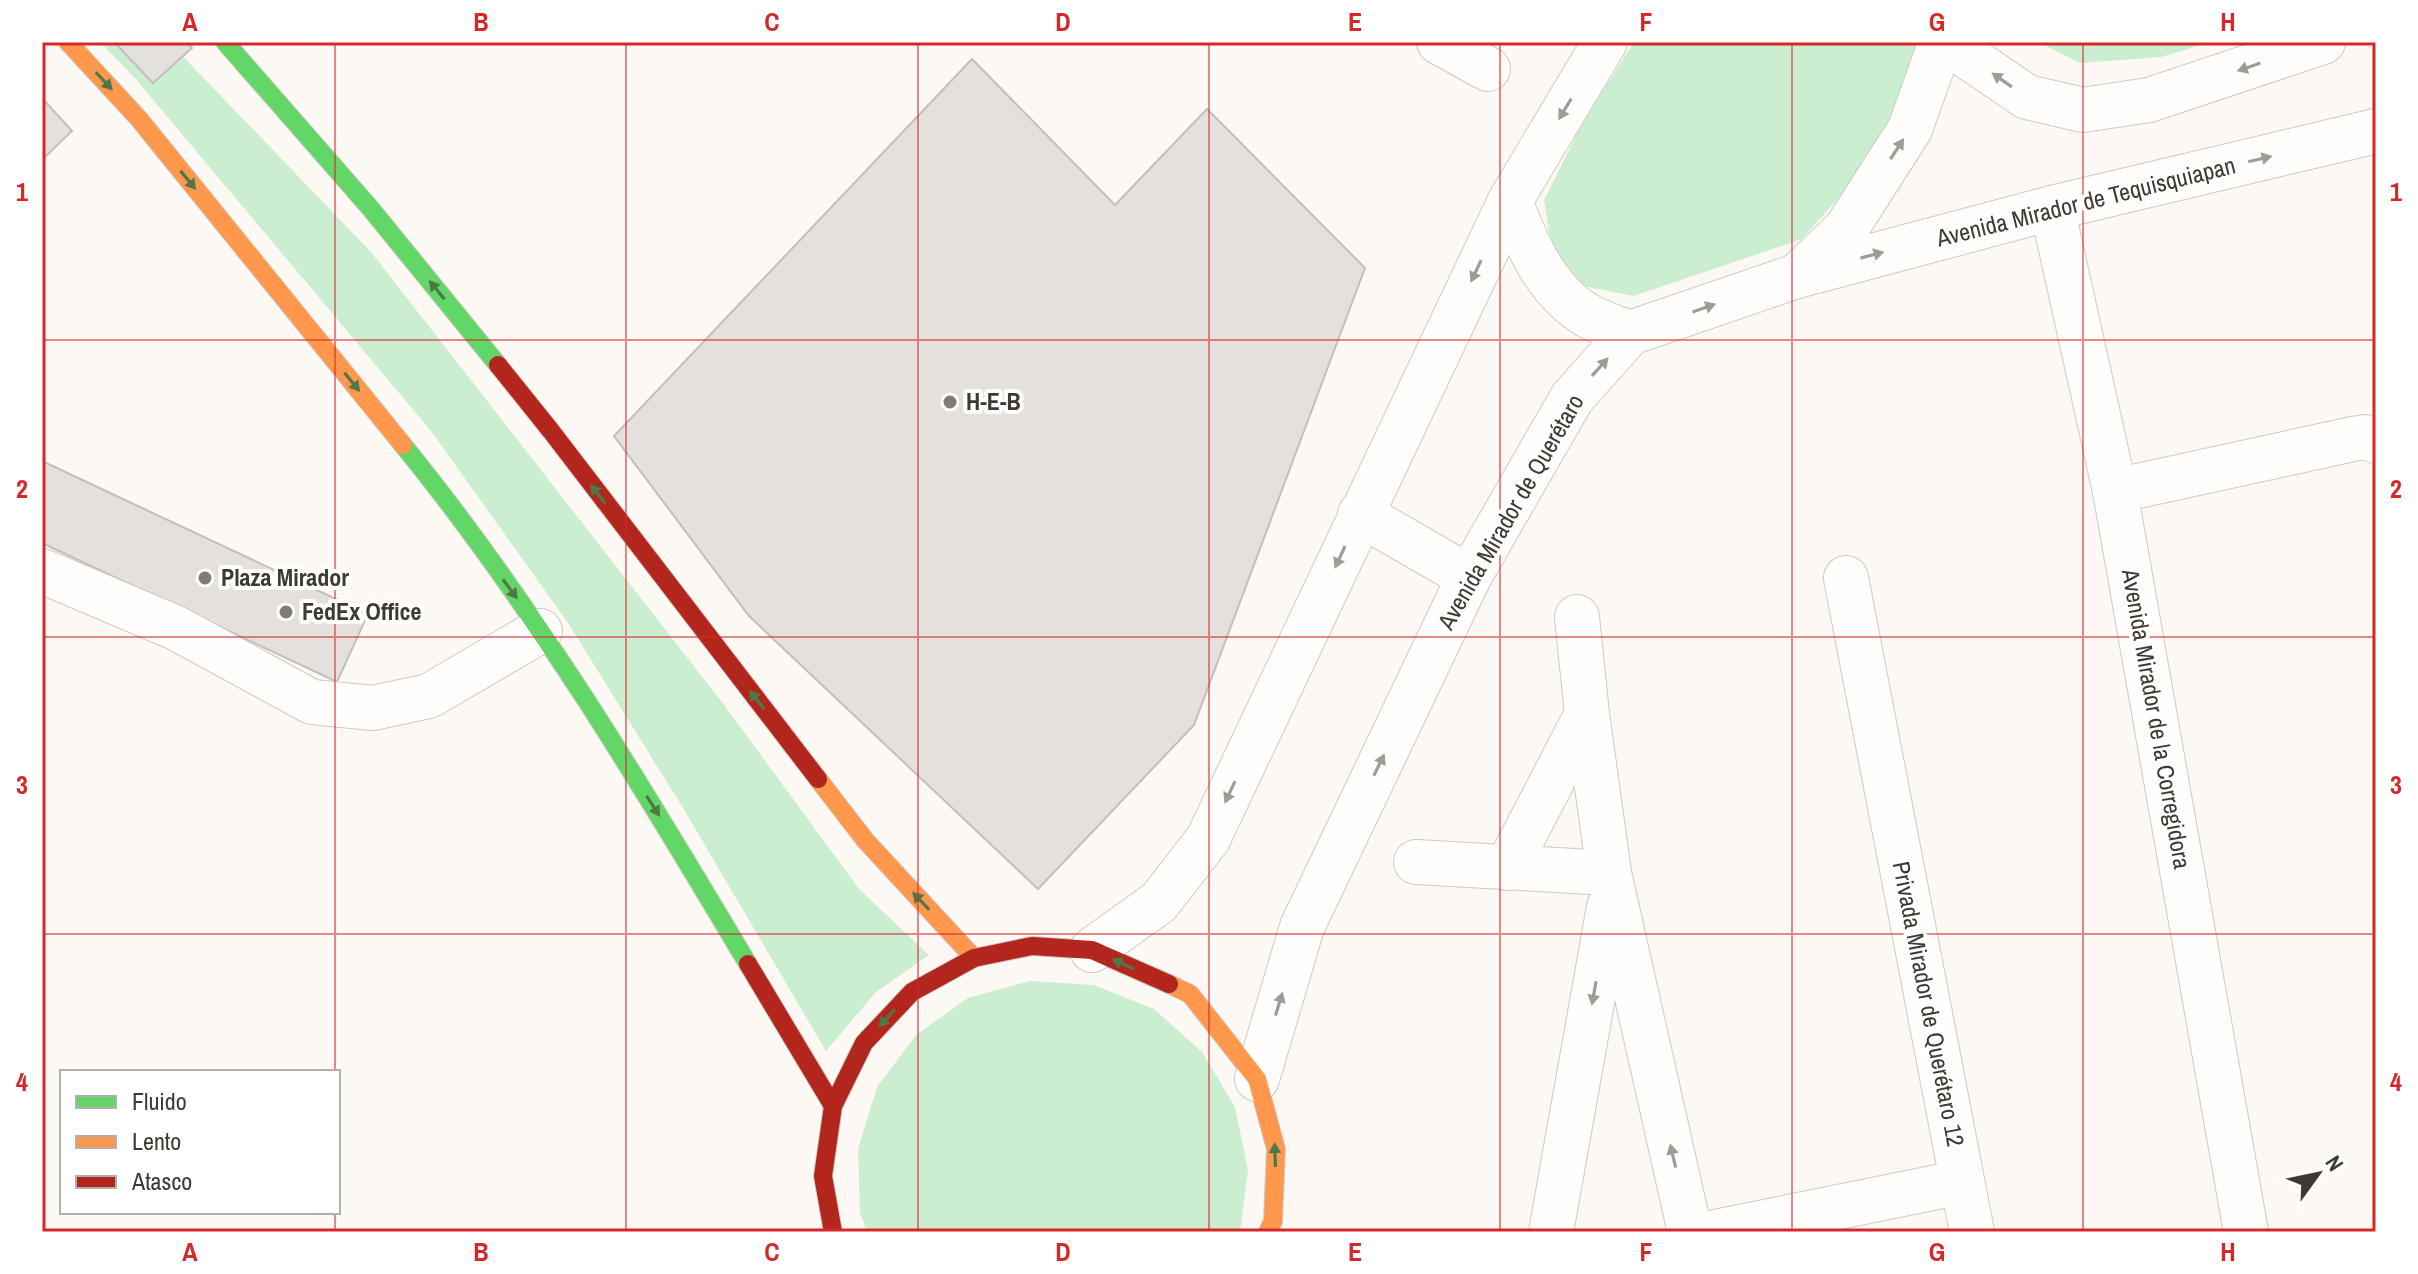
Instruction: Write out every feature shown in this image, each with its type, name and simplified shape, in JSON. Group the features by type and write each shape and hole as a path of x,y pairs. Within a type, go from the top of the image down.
{"street":[{"path":"68,42 139,119 435,484 540,631 666,826 833,1106"},
{"path":"225,42 371,209 551,431 865,840 974,958"},
{"path":"1439,42 1488,69"},
{"path":"1092,950 1159,902 1208,839 1510,201 1605,42"},
{"path":"1944,42 2027,97 2083,110 2149,100 2323,42"},
{"name":"Avenida Mirador de Querétaro","path":"1257,1079 1302,927 1469,577 1572,398 1630,333 1797,276 1846,229 1910,129 1944,42"},
{"name":"Avenida Mirador de Tequisquiapan","path":"1797,276 2052,208 2376,131"},
{"path":"1510,201 1527,246 1556,290 1589,316 1630,333"},
{"name":"Avenida Mirador de la Corregidora","path":"2052,208 2115,491 2246,1232"},
{"path":"2115,491 2353,439 2366,437 2376,441"},
{"path":"1360,514 1469,577"},
{"path":"42,571 176,628 312,702 373,708 429,696 540,631"},
{"name":"Privada Mirador de Querétaro 12","path":"1715,1232 1962,1182 1846,578"},
{"path":"1577,617 1610,881 1690,1232"},
{"path":"1507,868 1587,714"},
{"path":"1416,862 1507,868 1610,881"},
{"path":"1551,1232 1610,881"},
{"path":"833,1232 823,1176 833,1106 864,1043 912,992 974,958 1032,946 1092,950 1190,994 1257,1079 1276,1149 1272,1228"},
{"path":"1962,1182 1972,1232"}],"green space":[{"path":"100,42 169,42 371,252 725,706 859,889 929,955 876,992 826,1051 683,808 568,623 431,431 134,77"},
{"path":"1634,42 1917,42 1889,142 1802,239 1634,296 1582,286 1552,252 1544,200 1584,120"},
{"path":"2038,42 2211,42 2161,57 2080,63"},
{"path":"1030,981 1094,985 1154,1009 1202,1052 1235,1107 1248,1170 1240,1232 867,1232 860,1213 858,1149 877,1087 916,1035 968,998"}],"building":[{"path":"114,42 186,42 192,48 153,83"},
{"path":"972,59 1115,205 1207,109 1365,268 1194,725 1038,889 749,616 614,436"},
{"path":"42,98 72,131 42,160"},
{"name":"Plaza Mirador","path":"42,461 368,614 337,682 42,543"}],"traffic: fast":[{"path":"225,42 371,209 498,365"},
{"path":"403,445 542,633 627,764 748,964"}],"traffic: slow":[{"path":"68,42 139,119 403,445"},
{"path":"818,779 865,840 974,958"},
{"path":"1169,984 1190,994 1257,1079 1276,1149 1273,1221 1268,1232"}],"traffic: jam":[{"path":"498,365 818,779"},
{"path":"833,1232 823,1176 833,1106 864,1043 912,992 974,958 1032,946 1092,950 1169,984"},
{"path":"748,964 833,1106"}],"place":[{"name":"H-E-B","path":"950,402"},
{"name":"Plaza Mirador","path":"205,578"},
{"name":"FedEx Office","path":"286,612"}]}
